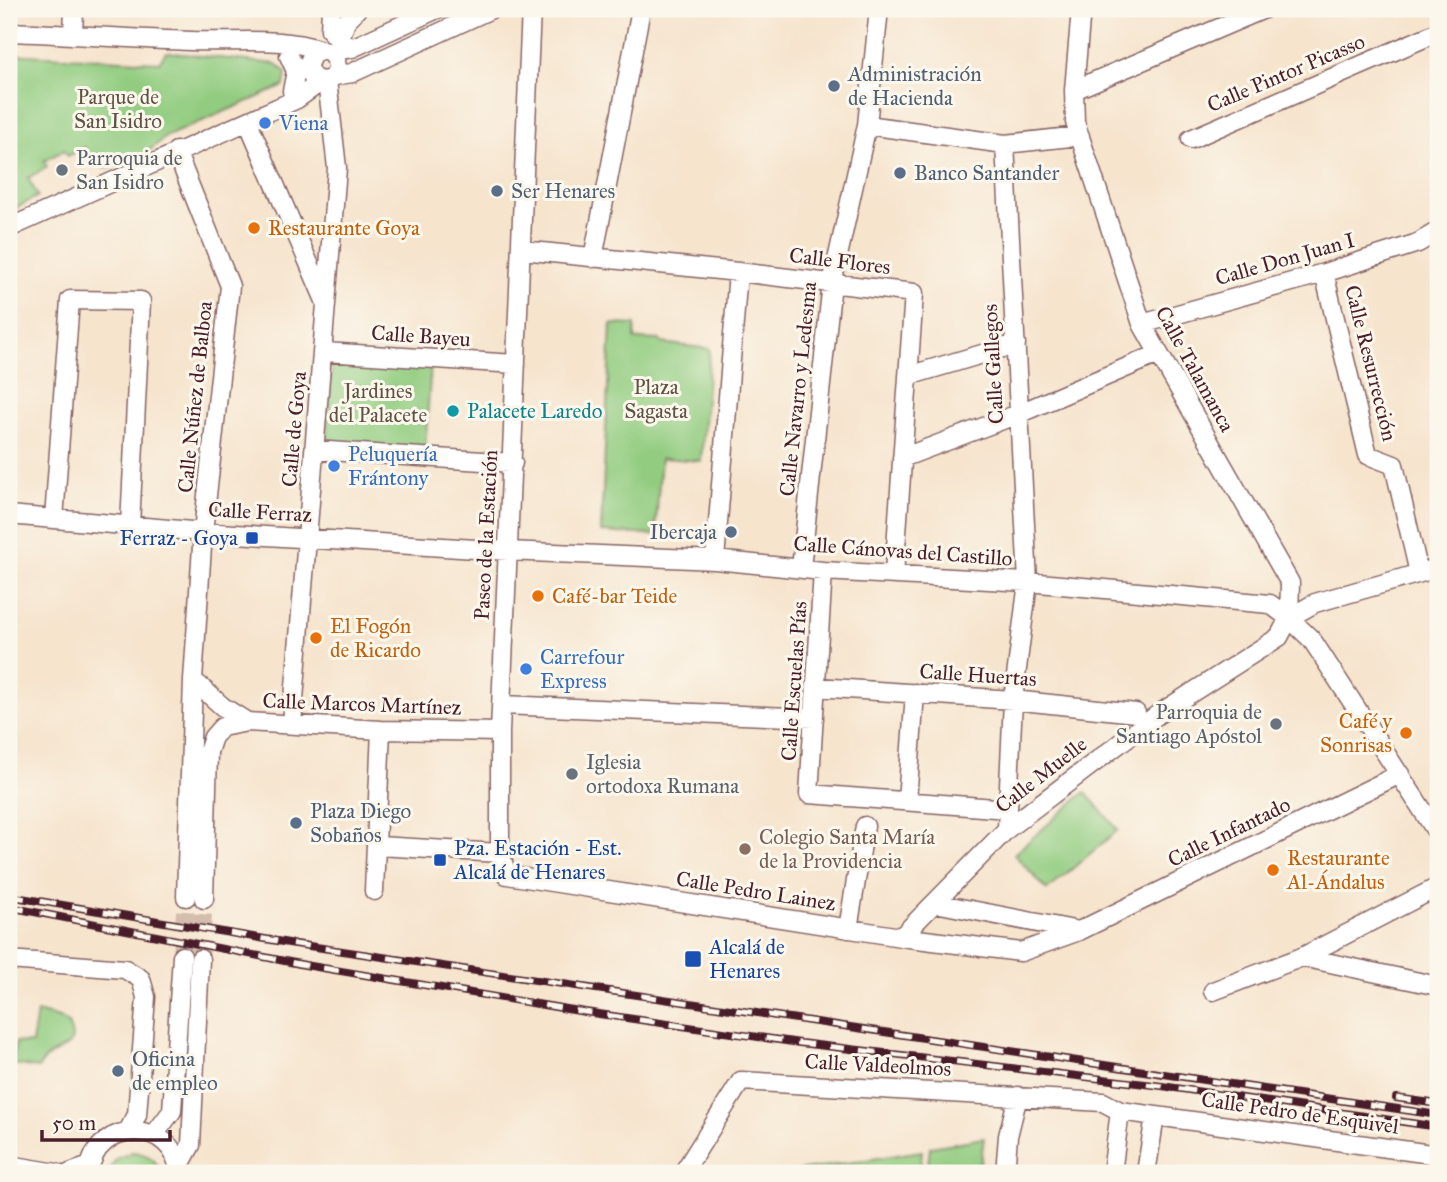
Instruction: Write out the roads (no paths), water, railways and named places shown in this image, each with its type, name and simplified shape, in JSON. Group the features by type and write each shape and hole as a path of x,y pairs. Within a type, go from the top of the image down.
{"street":[{"path":"73,34 74,9"},
{"path":"331,9 330,30 336,48"},
{"path":"336,48 347,20 357,9"},
{"path":"320,76 309,57 436,9"},
{"path":"176,151 176,144 320,76 352,73 491,9"},
{"name":"Paseo de la Estación","path":"500,853 500,732 531,9"},
{"path":"593,258 641,9"},
{"name":"Calle Navarro y Ledesma","path":"801,568 832,283 867,125 879,9"},
{"name":"Calle Talamanca","path":"1081,9 1074,90 1075,122 1142,324 1290,583 1289,618"},
{"path":"1074,90 1264,9"},
{"path":"9,32 205,42 248,40 336,48"},
{"name":"Calle Pintor Picasso","path":"1191,139 1438,32"},
{"path":"205,42 232,49 289,56 320,76"},
{"name":"Calle de Goya","path":"292,723 337,168 320,76 338,63 336,48"},
{"path":"289,56 296,71 292,90"},
{"path":"9,228 297,99 320,76"},
{"name":"Calle de Goya","path":"248,122 327,307"},
{"path":"867,125 1005,144 1080,135"},
{"name":"Calle Gallegos","path":"1005,144 1028,582 1013,700 1007,829"},
{"name":"Calle Núñez de Balboa","path":"176,151 230,286 203,532 193,680 195,898 208,752 213,737 222,727"},
{"name":"Calle Don Juan I","path":"1142,324 1324,273 1437,235"},
{"name":"Calle Flores","path":"522,250 914,293 894,575"},
{"path":"715,560 738,272"},
{"name":"Calle Resurrección","path":"1324,273 1368,455 1394,465 1419,573"},
{"path":"54,519 70,300 141,301 130,526"},
{"path":"908,376 1016,344"},
{"name":"Calle Bayeu","path":"324,352 516,364"},
{"path":"902,458 1018,414 1158,354"},
{"path":"314,450 513,463"},
{"name":"Calle Ferraz","path":"9,515 203,532 508,551"},
{"name":"Calle Cánovas del Castillo","path":"508,551 715,560 823,571 1028,582 1270,604 1312,640 1438,834"},
{"path":"1289,618 1315,603 1438,568"},
{"name":"Calle Escuelas Pías","path":"823,571 809,794 907,801"},
{"name":"Calle Muelle","path":"901,937 1007,829 1157,715 1279,637 1289,618"},
{"path":"193,680 223,707 247,722"},
{"name":"Calle Huertas","path":"817,687 1013,700 1136,713"},
{"path":"915,693 907,801 1008,809"},
{"path":"502,705 814,718"},
{"name":"Calle Marcos Martínez","path":"222,727 247,722 381,730 500,732"},
{"path":"374,891 381,730"},
{"name":"Calle Infantado","path":"1021,952 1079,931 1400,774"},
{"path":"848,929 865,826"},
{"path":"378,846 500,853"},
{"name":"Calle Pedro Lainez","path":"500,853 507,876 901,937 1021,952"},
{"path":"1213,991 1302,957 1438,887"},
{"path":"935,903 1079,931"},
{"path":"154,1135 172,1111 182,956"},
{"path":"1302,957 1438,986"},
{"path":"179,1170 191,1145 200,959"},
{"path":"9,960 125,970 141,979 146,997 137,1115 128,1131"},
{"name":"Calle Valdeolmos","path":"682,1173 741,1081 1104,1102 1120,1111"},
{"path":"1006,1173 1008,1136 1018,1096"},
{"path":"1112,1173 1120,1111"},
{"name":"Calle Pedro de Esquivel","path":"1120,1111 1438,1155"},
{"path":"1146,1173 1155,1116"},
{"path":"70,1173 89,1169 100,1146 108,1139 128,1131 146,1132 165,1143 174,1154 179,1170"},
{"path":"9,1165 57,1173"}],"tunnel":[{"path":"182,956 186,897"},
{"path":"200,959 204,899"}],"railway":[{"path":"9,896 289,943 1438,1115"},
{"path":"9,907 305,965 585,1012 800,1043 1162,1086 1438,1127"},
{"path":"1396,1098 1438,1104"}],"place":[{"name":"Administración de Hacienda","path":"834,86"},
{"name":"Viena","path":"265,123"},
{"name":"Parroquia de San Isidro","path":"62,170"},
{"name":"Banco Santander","path":"900,173"},
{"name":"Ser Henares","path":"497,191"},
{"name":"Restaurante Goya","path":"254,228"},
{"name":"Palacete Laredo","path":"453,411"},
{"name":"Peluquería Frántony","path":"334,466"},
{"name":"Ibercaja","path":"731,532"},
{"name":"Ferraz - Goya","path":"252,538"},
{"name":"Café-bar Teide","path":"538,596"},
{"name":"El Fogón de Ricardo","path":"316,638"},
{"name":"Carrefour Express","path":"526,669"},
{"name":"Parroquia de Santiago Apóstol","path":"1276,724"},
{"name":"Café y Sonrisas","path":"1406,733"},
{"name":"Iglesia ortodoxa Rumana","path":"572,774"},
{"name":"Plaza Diego Sobaños","path":"296,823"},
{"name":"Colegio Santa María de la Providencia","path":"745,849"},
{"name":"Pza. Estación - Est. Alcalá de Henares","path":"440,860"},
{"name":"Restaurante Al-Ándalus","path":"1273,870"},
{"name":"Alcalá de Henares","path":"693,959"},
{"name":"Oficina de empleo","path":"118,1071"}],"park label":[{"name":"Parque de San Isidro","path":"118,109"},
{"name":"Plaza Sagasta","path":"656,399"},
{"name":"Jardines del Palacete","path":"378,403"}]}
